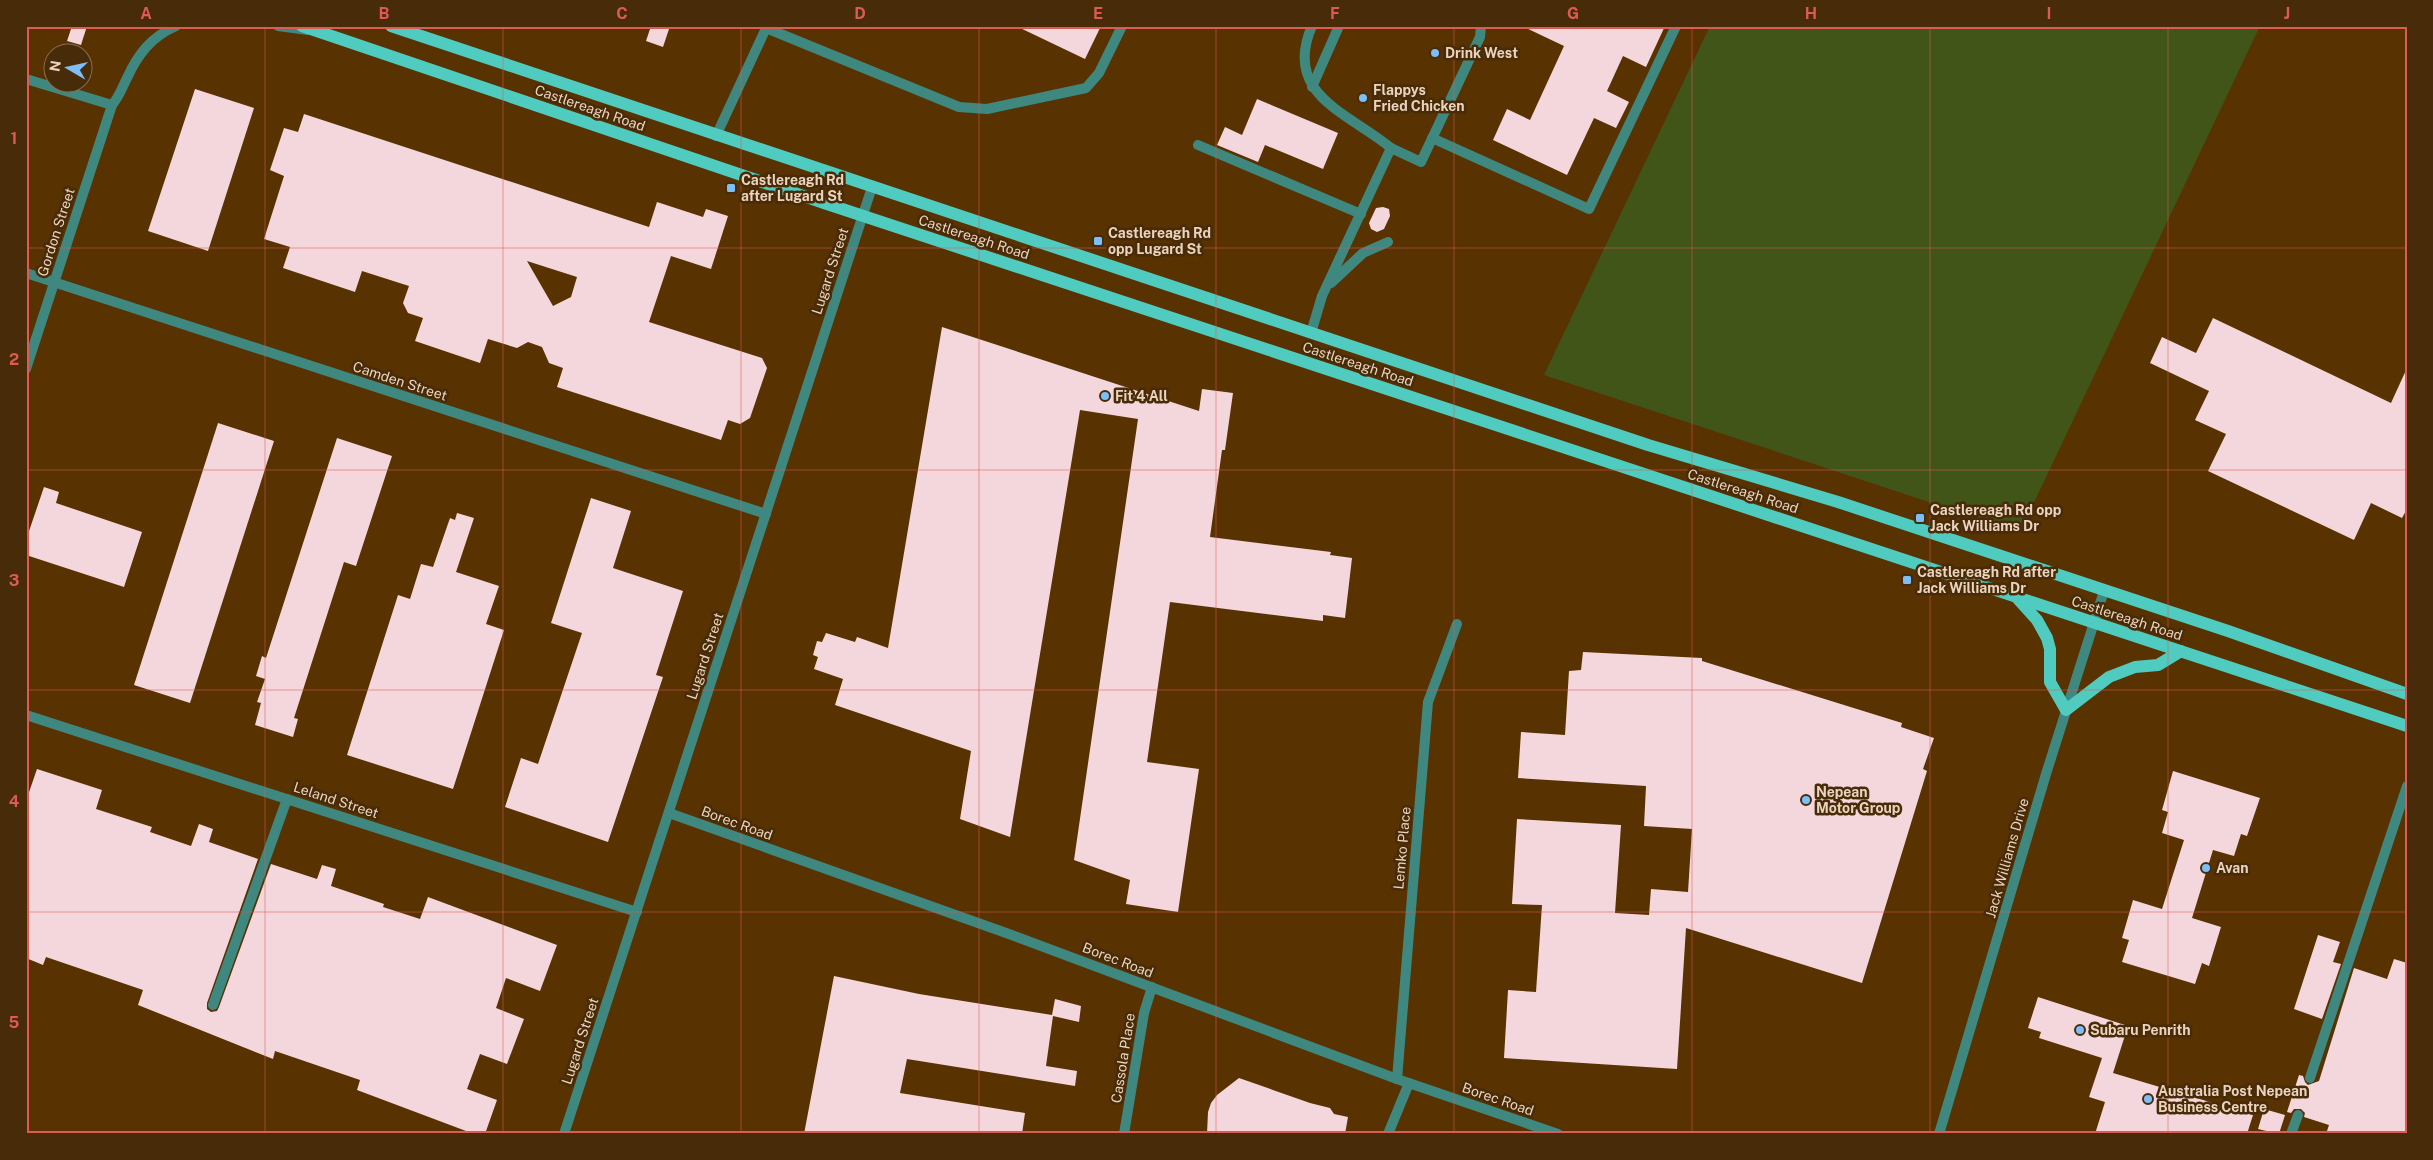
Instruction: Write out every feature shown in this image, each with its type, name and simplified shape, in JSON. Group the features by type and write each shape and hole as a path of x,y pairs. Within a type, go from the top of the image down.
{"main road":[{"name":"Castlereagh Road","path":"391,26 716,136 1674,453 1838,502 2104,590 2407,694"},
{"name":"Castlereagh Road","path":"308,28 862,216 2407,726"},
{"path":"2016,597 2037,620 2047,638 2050,682 2066,710 2109,677 2135,667 2158,665 2181,651"}],"street":[{"name":"Gordon Street","path":"26,368 112,105 120,96 140,56 153,39 176,26"},
{"path":"278,26 308,28"},
{"path":"716,136 766,27 959,107 987,109 1086,88 1100,73 1122,26"},
{"path":"1312,26 1303,55 1312,87 1329,105 1391,148 1421,162 1480,37 1481,26"},
{"path":"1312,87 1339,26"},
{"path":"1432,138 1589,209 1676,26"},
{"path":"26,79 112,105"},
{"path":"1198,145 1361,214"},
{"path":"1311,333 1327,287 1391,148"},
{"name":"Lugard Street","path":"564,1134 872,187"},
{"path":"1327,287 1364,253 1388,242"},
{"name":"Camden Street","path":"26,273 766,514"},
{"name":"Jack Williams Drive","path":"1939,1134 2066,710 2104,590"},
{"name":"Lemko Place","path":"1397,1079 1428,702 1457,624"},
{"name":"Leland Street","path":"26,714 637,912"},
{"path":"2310,1078 2407,786"},
{"path":"213,1005 287,799"},
{"name":"Borec Road","path":"668,813 1009,934 1397,1079 1558,1134"},
{"name":"Cassola Place","path":"1124,1134 1144,1013 1152,988"},
{"path":"1388,1134 1409,1083"},
{"path":"2291,1134 2298,1115"}],"green space":[{"path":"1710,26 2260,26 2020,532 1544,375"}],"building":[{"path":"72,26 87,26 82,42 67,41"},
{"path":"651,26 670,26 663,47 646,41"},
{"path":"1016,26 1101,26 1085,59"},
{"path":"1522,26 1665,26 1646,67 1623,56 1607,91 1629,102 1616,128 1594,118 1567,175 1493,140 1507,109 1530,120 1564,46"},
{"path":"195,89 254,108 208,251 148,231"},
{"path":"1257,99 1338,133 1323,169 1265,145 1258,162 1217,145 1225,127 1242,135"},
{"path":"304,114 649,227 657,202 703,217 706,209 728,216 711,269 671,256 649,322 762,358 767,368 750,418 740,424 728,420 721,440 557,387 563,368 549,363 542,347 528,342 517,348 488,339 480,363 415,341 423,318 408,313 403,303 409,286 362,271 355,292 283,268 290,247 264,239 284,176 270,170 284,128 298,132","holes":["527,261 577,277 571,297 553,306"]},
{"path":"1383,207 1389,209 1390,216 1384,229 1377,232 1371,229 1369,223 1376,208"},
{"path":"2213,318 2391,403 2407,368 2407,509 2402,518 2371,503 2354,540 2208,471 2226,434 2195,420 2209,391 2150,363 2162,337 2196,353"},
{"path":"942,327 1199,411 1202,389 1233,393 1225,450 1222,450 1210,537 1331,552 1330,555 1352,558 1345,618 1323,615 1323,621 1170,602 1147,762 1199,769 1178,912 1126,904 1130,880 1074,860 1138,419 1080,410 1010,837 960,819 971,751 835,705 843,679 814,669 818,657 813,655 817,641 822,642 826,633 855,642 857,637 888,648"},
{"path":"218,423 274,441 190,703 134,685"},
{"path":"337,438 392,456 356,566 344,562 294,718 298,719 293,737 255,725 261,703 257,702 265,679 256,676 262,656 266,658"},
{"path":"44,487 59,492 56,503 142,532 124,587 26,555 26,540"},
{"path":"591,498 631,511 613,568 683,591 656,675 663,677 608,842 505,807 521,758 538,764 582,633 551,623"},
{"path":"457,513 474,518 456,572 499,586 486,624 504,630 453,789 347,755 398,595 410,599 421,564 433,567 450,518 455,520"},
{"path":"1583,652 1702,658 1702,661 1902,723 1901,727 1934,738 1923,769 1927,771 1862,983 1686,928 1677,1069 1504,1058 1508,990 1536,992 1542,905 1512,904 1517,819 1621,825 1615,913 1649,915 1651,889 1688,892 1692,829 1644,826 1646,786 1518,778 1521,732 1565,735 1569,671 1581,670"},
{"path":"37,769 102,790 96,809 152,827 150,832 191,846 199,824 213,829 209,842 258,859 207,1003 207,1009 211,1012 217,1011 219,1007 271,864 317,879 322,865 336,869 331,886 384,904 383,907 420,919 428,897 557,945 540,991 506,978 496,1008 524,1019 507,1064 480,1054 467,1089 497,1100 485,1134 474,1134 357,1090 360,1080 275,1051 273,1059 138,1005 143,990 46,957 43,965 26,958 26,801"},
{"path":"2173,771 2260,798 2247,836 2241,834 2234,856 2213,850 2192,918 2221,927 2209,966 2202,963 2195,984 2122,962 2129,940 2122,938 2133,900 2162,909 2184,840 2162,833 2168,812 2162,810"},
{"path":"2318,935 2340,942 2333,962 2341,964 2322,1019 2294,1009"},
{"path":"2394,959 2407,963 2407,1134 2326,1134 2329,1125 2304,1117 2305,1113 2301,1109 2294,1109 2291,1113 2287,1112 2299,1075 2303,1076 2308,1085 2319,1081 2354,968 2387,979"},
{"path":"834,976 919,994 1052,1015 1055,999 1081,1006 1079,1022 1053,1016 1046,1066 1077,1071 1075,1086 907,1059 900,1093 1025,1113 1022,1134 804,1134"},
{"name":"Australia Post Nepean Business Centre","path":"2038,997 2128,1026 2113,1073 2253,1115 2247,1134 2095,1134 2105,1102 2089,1097 2102,1058 2039,1038 2041,1032 2028,1028"},
{"path":"1239,1078 1310,1103 1330,1108 1334,1114 1348,1117 1345,1134 1207,1134 1208,1112 1211,1103 1217,1095"},
{"path":"2264,1109 2285,1115 2279,1134 2258,1129"}],"place":[{"name":"Drink West","path":"1435,53"},
{"name":"Flappys Fried Chicken","path":"1363,98"},
{"name":"Castlereagh Rd after Lugard St","path":"731,188"},
{"name":"Castlereagh Rd opp Lugard St","path":"1098,241"},
{"name":"Fit 4 All","path":"1105,396"},
{"name":"Castlereagh Rd opp Jack Williams Dr","path":"1920,518"},
{"name":"Castlereagh Rd after Jack Williams Dr","path":"1907,580"},
{"name":"Nepean Motor Group","path":"1806,800"},
{"name":"Avan","path":"2206,868"},
{"name":"Subaru Penrith","path":"2080,1030"},
{"name":"Australia Post Nepean Business Centre","path":"2148,1099"}]}
